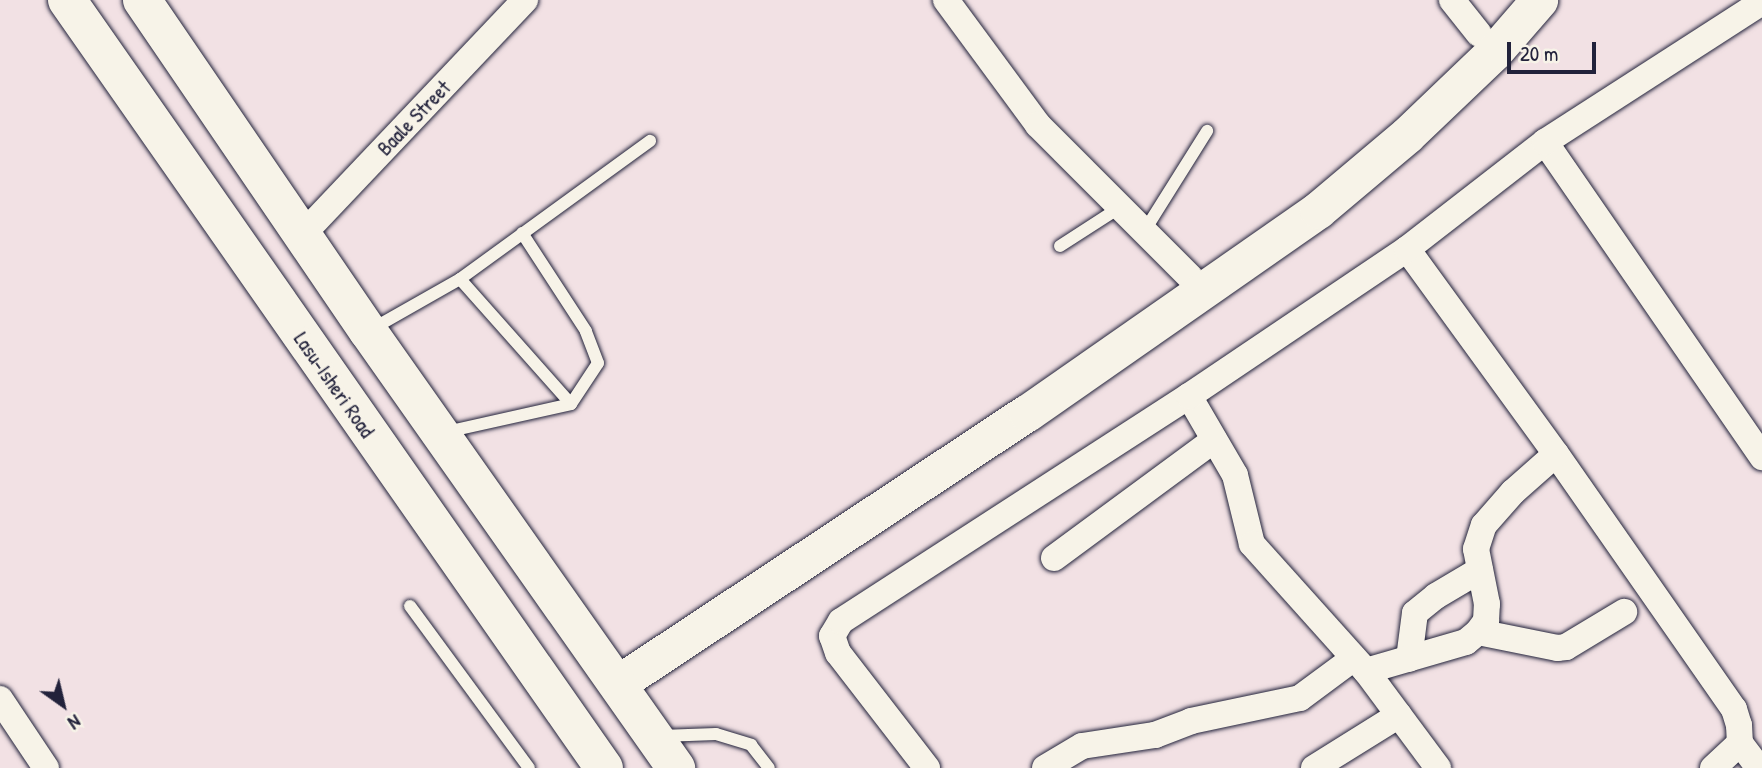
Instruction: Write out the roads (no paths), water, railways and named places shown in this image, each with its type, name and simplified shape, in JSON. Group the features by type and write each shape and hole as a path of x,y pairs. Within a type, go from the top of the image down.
{"main road":[{"name":"Lasu-Isheri Road","path":"67,0 604,768"},
{"path":"142,0 368,331 676,768"}],"street":[{"name":"Baale Street","path":"302,235 525,0"},
{"path":"946,0 1038,125 1122,206 1190,277"},
{"path":"1451,0 1479,34"},
{"path":"611,676 1190,277 1393,121 1479,34 1508,0"},
{"path":"611,676 1027,413 1318,210 1407,135 1493,52 1539,0"},
{"path":"927,768 838,653 832,636 842,621 1189,396 1407,248 1545,142 1762,2"},
{"path":"1545,142 1762,457"},
{"path":"1407,248 1556,454 1734,709 1740,743 1759,768"},
{"path":"1189,396 1235,475 1252,544 1360,665 1438,768"},
{"path":"1054,558 1214,440"},
{"path":"1045,768 1082,746 1155,735 1191,721 1300,698 1360,665 1409,659 1466,642 1486,621 1487,604 1476,549 1484,525 1513,492 1556,454"},
{"path":"1409,659 1415,613 1436,596 1480,569"},
{"path":"1478,632 1558,648 1585,638 1624,612"},
{"path":"0,699 47,768"},
{"path":"1314,768 1399,715"},
{"path":"1713,768 1740,743"}],"lane":[{"path":"1145,230 1206,131"},
{"path":"368,331 460,279 650,141"},
{"path":"1060,246 1122,206"},
{"path":"441,433 570,404 598,363 586,331 522,233"},
{"path":"460,279 570,404"},
{"path":"410,606 529,768"},
{"path":"653,736 716,734 751,745 769,768"}]}
